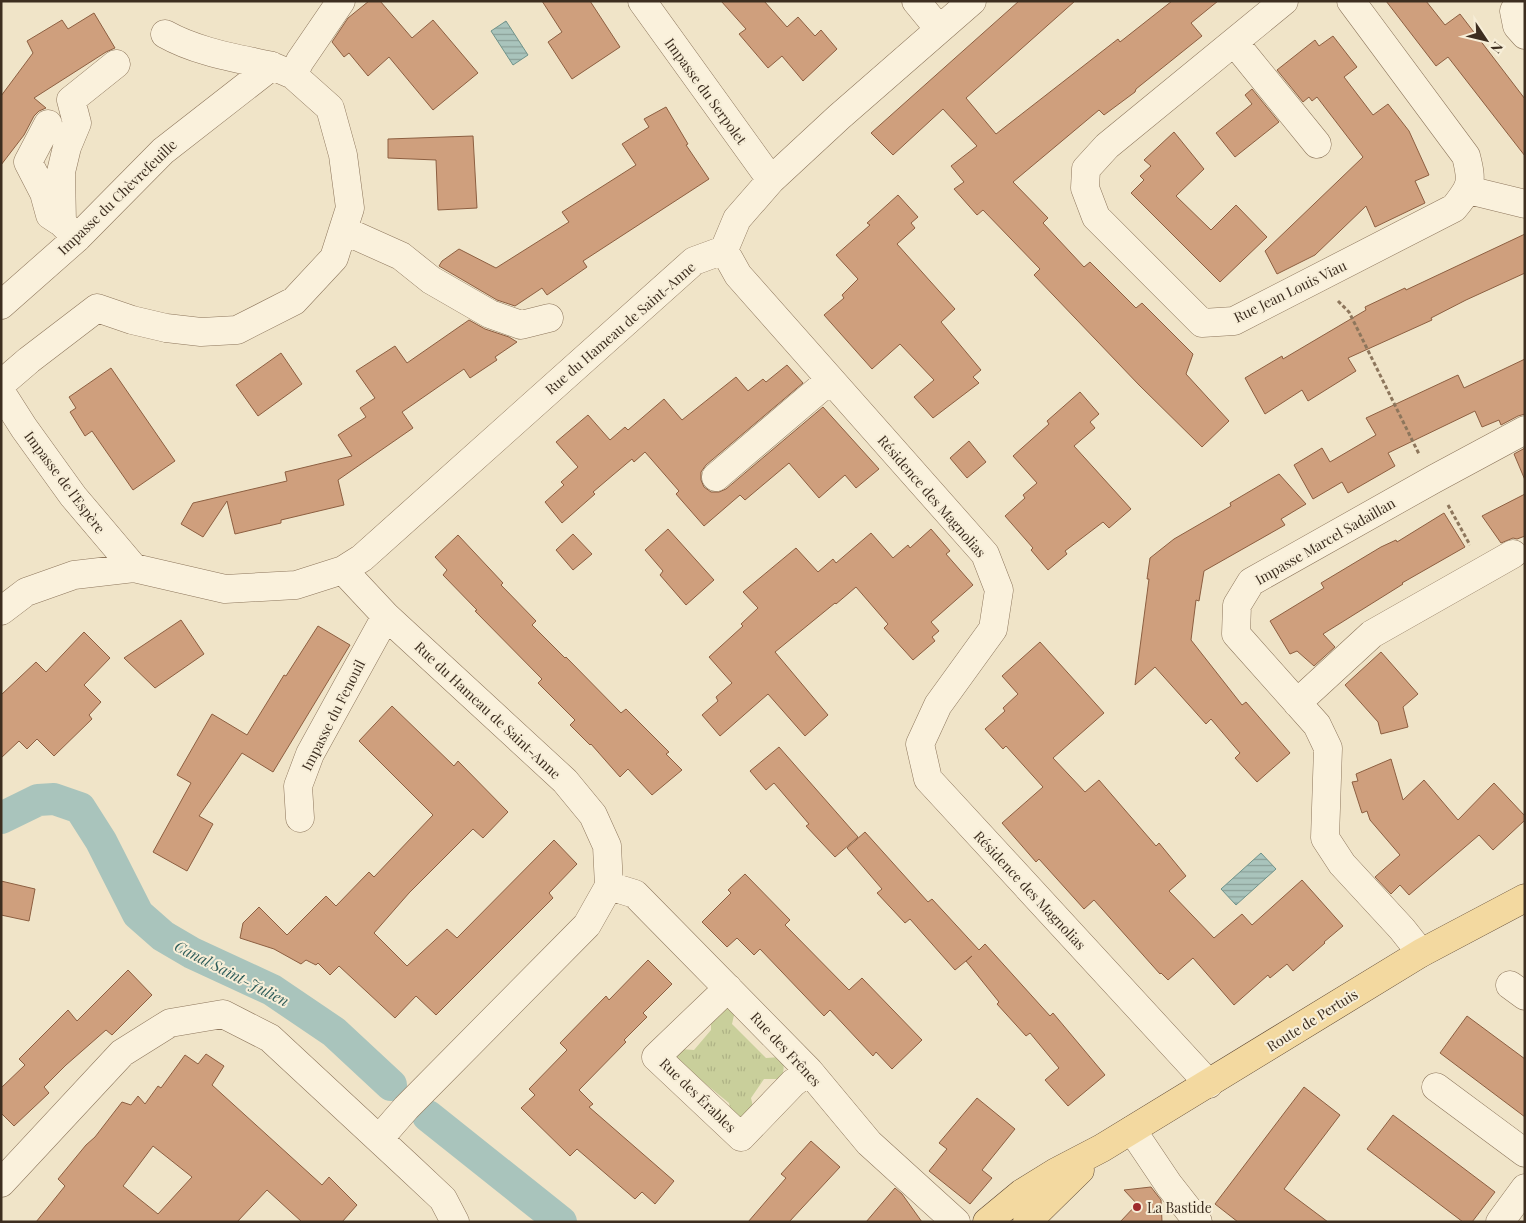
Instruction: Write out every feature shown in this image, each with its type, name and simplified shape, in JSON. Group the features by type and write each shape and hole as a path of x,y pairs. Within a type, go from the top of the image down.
{"main road":[{"name":"Route de Pertuis","path":"987,1222 1022,1193 1056,1172 1102,1148 1209,1084 1421,953 1525,898"},
{"name":"Route de Pertuis","path":"1027,1222 1102,1148"}],"street":[{"path":"282,70 300,61 341,1"},
{"name":"Impasse du Serpolet","path":"642,1 771,180"},
{"path":"916,1 939,29"},
{"path":"724,250 737,219 771,180 972,1"},
{"name":"Rue Jean Louis Viau","path":"1284,1 1106,146 1086,169 1084,188 1096,216 1202,323 1234,321 1454,208 1468,190"},
{"path":"1351,1 1466,156 1470,174 1468,190 1525,204"},
{"path":"1520,1 1514,11 1517,26 1525,35"},
{"path":"1,384 28,360 97,308 132,320 166,328 201,332 237,330 294,301 334,258 350,208 343,154 330,108 282,70 196,48 181,43 165,34"},
{"path":"1234,42 1317,144"},
{"path":"70,230 61,172 67,147 77,123 71,100 116,64"},
{"name":"Impasse du Chèvrefeuille","path":"1,305 70,230 163,150 282,70"},
{"path":"48,124 28,162 44,193 50,215 70,230"},
{"path":"343,230 401,256 431,280 490,314 521,325 549,318"},
{"name":"Résidence des Magnolias","path":"724,250 738,275 985,554 999,590 993,629 938,705 920,744 928,779 1209,1084"},
{"name":"Rue du Hameau de Saint-Anne","path":"609,886 607,846 588,808 565,781 386,616 343,570 362,558 694,261 724,250"},
{"path":"716,477 830,380"},
{"name":"Impasse de l'Espère","path":"1,392 24,428 73,496 134,568"},
{"name":"Impasse Marcel Sadaillan","path":"1421,953 1402,929 1342,864 1325,838 1328,748 1317,725 1236,634 1238,605 1251,582 1525,430"},
{"path":"1297,703 1372,634 1513,554"},
{"path":"1,611 26,592 74,575 134,568 225,589 296,585 343,570"},
{"name":"Impasse du Fenouil","path":"300,818 298,786 310,754 386,616"},
{"path":"380,1139 406,1108 587,926 609,886"},
{"name":"Rue des Frênes","path":"609,886 635,894 808,1071 869,1143 956,1222"},
{"name":"Rue des Érables","path":"728,988 656,1057 741,1137 793,1083 808,1071"},
{"path":"1,1183 122,1053 170,1023 223,1014 270,1038 443,1199 456,1222"},
{"path":"1436,1087 1525,1153"},
{"path":"1132,1130 1169,1185 1198,1222"},
{"path":"1500,1222 1525,1188"}],"path":[{"path":"1319,277 1330,293 1349,312 1422,458 1484,571"}],"green space":[{"path":"728,1009 735,1011 732,1024 766,1058 781,1057 784,1065 781,1079 764,1079 751,1098 754,1111 746,1116 736,1118 731,1112 729,1103 691,1072 676,1068 680,1049 694,1050 711,1030 711,1019 718,1011"}],"water":[{"path":"506,21 528,55 513,65 491,31"},
{"path":"1261,853 1276,869 1236,905 1221,889"}],"building":[{"path":"369,1 380,1 412,38 433,20 478,73 433,110 389,57 368,76 349,53 344,57 332,42 348,18"},
{"path":"542,1 590,1 620,47 572,79 548,42 562,32"},
{"path":"721,1 764,1 787,27 798,17 815,36 821,30 837,49 803,81 782,56 768,68 739,34 746,29"},
{"path":"1019,1 1075,1 966,98 996,134 1118,39 1120,42 1172,1 1218,1 1191,23 1202,36 1136,89 1135,92 1104,115 1099,110 1013,182 1048,218 1043,223 1084,267 1090,262 1136,308 1142,303 1193,354 1186,374 1229,421 1202,447 1139,385 1034,275 1040,269 983,210 977,215 954,189 964,182 951,166 977,146 943,109 893,155 871,133"},
{"path":"1386,1 1426,1 1445,25 1460,14 1525,99 1525,156 1448,57 1436,66"},
{"path":"94,13 115,48 34,98 46,108 34,116 24,135 1,165 1,96 33,53 27,41 62,20 68,29"},
{"path":"1333,36 1357,67 1344,77 1373,115 1388,104 1409,131 1429,175 1415,181 1425,203 1375,227 1366,206 1315,255 1277,274 1265,251 1363,157 1317,97 1312,101 1309,97 1303,102 1277,70 1315,40 1319,46"},
{"path":"1252,89 1279,122 1235,157 1216,133 1252,104 1245,95"},
{"path":"666,107 688,144 686,145 709,179 583,261 587,267 547,295 542,288 515,306 497,300 439,266 442,261 459,249 496,268 569,222 562,212 636,165 622,144 649,127 644,119"},
{"path":"1174,132 1204,169 1176,196 1211,230 1236,205 1267,237 1220,282 1131,193 1144,180 1140,176 1151,166 1144,160"},
{"path":"473,136 477,208 438,210 436,160 388,158 388,139"},
{"path":"898,195 918,217 911,223 915,228 897,244 955,309 941,322 981,370 973,377 979,383 933,418 914,397 934,380 900,344 872,369 824,315 844,298 842,295 858,279 836,255 870,225 867,223"},
{"path":"1525,234 1525,273 1466,300 1431,318 1432,320 1348,358 1356,371 1308,401 1302,390 1265,414 1245,378 1282,356 1283,359 1366,310 1365,307 1405,288 1406,290"},
{"path":"469,320 485,329 509,337 517,342 495,357 497,360 470,378 464,369 402,412 413,428 338,480 344,505 281,520 281,523 235,534 227,501 203,537 181,524 193,503 287,481 285,472 352,456 338,435 366,417 360,408 375,398 356,371 395,346 407,363"},
{"path":"281,353 302,384 258,416 236,385"},
{"path":"1525,359 1525,414 1501,425 1499,420 1482,427 1475,411 1388,453 1395,466 1348,493 1342,482 1313,499 1294,465 1322,448 1330,462 1376,435 1366,418 1458,375 1464,388"},
{"path":"787,365 803,383 706,465 701,472 701,480 704,487 711,492 719,492 726,489 823,407 879,469 856,488 845,475 819,498 789,463 745,500 740,495 704,526 676,494 679,491 645,452 634,462 632,459 593,492 595,494 562,523 545,502 564,485 561,482 578,467 556,442 588,415 610,440 625,427 628,430 664,399 682,420 736,377 748,391 763,379 766,382"},
{"path":"111,368 175,461 133,490 92,431 85,436 70,412 76,408 69,397"},
{"path":"1080,392 1099,414 1090,422 1095,428 1074,446 1131,509 1109,528 1103,522 1065,551 1067,554 1048,570 1031,550 1033,548 1005,516 1025,498 1023,495 1037,483 1013,456 1049,424 1047,421"},
{"path":"969,441 986,462 967,478 950,458"},
{"path":"1525,448 1525,480 1514,454"},
{"path":"1279,474 1306,504 1281,519 1285,525 1204,571 1199,601 1196,600 1191,640 1242,705 1246,702 1290,753 1257,782 1235,758 1240,753 1211,719 1206,724 1155,667 1135,685 1150,558 1174,539 1231,506 1230,503"},
{"path":"1525,494 1525,536 1501,543 1482,516"},
{"path":"1444,513 1465,547 1402,583 1323,634 1335,647 1314,666 1297,651 1290,654 1270,621 1324,588 1321,583 1381,547 1396,540 1397,542"},
{"path":"668,529 714,580 686,605 660,575 663,571 645,550"},
{"path":"931,529 950,551 946,554 973,585 931,622 939,631 932,637 935,641 913,660 884,628 888,624 856,587 775,652 828,715 805,736 768,694 720,736 702,715 718,701 716,697 732,683 709,657 743,626 741,624 758,608 743,592 796,548 818,572 833,559 836,563 871,533 893,558 908,545 910,548"},
{"path":"573,534 592,554 573,570 556,550"},
{"path":"458,535 503,583 501,585 536,621 532,625 621,713 626,709 669,752 666,754 682,770 652,795 628,769 620,777 591,744 570,725 575,720 538,683 542,679 475,611 477,610 443,575 447,570 435,557"},
{"path":"181,620 204,654 155,688 124,658"},
{"path":"318,626 350,645 273,772 242,753 199,816 213,824 187,871 153,852 191,783 177,775 212,714 247,735 284,675 286,676"},
{"path":"84,632 110,658 84,685 101,702 89,715 92,719 54,756 37,739 27,749 19,741 1,758 1,695 36,662 46,672"},
{"path":"1040,642 1104,713 1053,758 1085,792 1099,780 1156,846 1159,843 1186,876 1169,891 1214,938 1242,914 1252,925 1302,880 1343,926 1293,971 1287,964 1270,978 1268,975 1234,1005 1193,958 1168,980 1160,974 1094,900 1084,909 1039,859 1036,862 1002,823 1043,787 1006,746 1003,749 985,729 1005,711 1003,708 1018,694 1002,676"},
{"path":"1381,652 1418,694 1403,707 1408,727 1381,734 1378,722 1345,685"},
{"path":"392,706 454,766 458,761 508,812 483,838 473,829 409,893 374,933 407,966 447,929 457,938 554,840 577,864 549,893 553,898 436,1015 416,996 395,1018 339,966 330,975 318,963 316,965 306,960 301,964 274,949 240,938 243,923 259,907 287,935 326,896 336,906 369,872 374,877 433,815 359,741"},
{"path":"779,747 858,837 835,857 806,826 809,824 774,783 766,790 750,771"},
{"path":"1391,759 1403,800 1424,780 1458,820 1494,783 1525,816 1525,820 1493,850 1479,835 1409,895 1400,885 1391,894 1375,877 1400,855 1370,820 1367,811 1362,813 1352,782 1358,781 1356,774"},
{"path":"865,832 928,902 932,899 979,950 985,944 1050,1016 1053,1013 1105,1075 1068,1106 1045,1080 1059,1068 1030,1033 1026,1036 997,1004 999,1002 966,961 972,956 955,970 910,919 905,923 877,893 882,889 847,848"},
{"path":"745,874 790,920 785,925 849,990 862,978 922,1040 892,1069 876,1052 873,1056 830,1010 824,1016 760,949 754,955 737,938 727,947 702,922 731,893 728,890"},
{"path":"1,881 35,889 29,921 1,915"},
{"path":"648,960 672,984 643,1013 647,1017 624,1040 626,1042 579,1090 593,1104 589,1107 674,1181 655,1204 642,1192 635,1199 577,1149 570,1156 521,1108 535,1095 529,1089 567,1050 560,1043 606,996 609,1000"},
{"path":"128,970 152,995 112,1035 106,1030 66,1065 44,1087 49,1093 14,1126 1,1113 1,1088 25,1065 19,1059 68,1010 77,1021"},
{"path":"1467,1016 1525,1059 1525,1117 1440,1053"},
{"path":"206,1054 224,1066 212,1085 322,1185 329,1177 357,1205 342,1222 302,1222 267,1190 237,1222 36,1222 65,1186 58,1179 95,1137 122,1102 131,1105 138,1096 145,1104 158,1086 161,1088 185,1055 198,1064","holes":["153,1146 192,1177 158,1214 123,1186"]},
{"path":"1304,1087 1340,1115 1284,1189 1328,1222 1238,1222 1215,1204"},
{"path":"977,1098 1015,1129 982,1170 992,1178 970,1204 929,1171 947,1149 939,1143"},
{"path":"1393,1115 1495,1192 1472,1222 1463,1222 1367,1149"},
{"path":"811,1141 840,1167 789,1222 748,1222 786,1178 781,1174"},
{"name":"La Bastide","path":"1151,1187 1161,1200 1162,1222 1120,1222 1137,1204 1124,1190"},
{"path":"895,1188 902,1194 922,1222 866,1222"}],"waterway":[{"name":"Canal Saint-Julien","path":"1,818 38,800 54,799 80,808 101,841 138,914 163,936 192,953 272,990 334,1032 391,1085"},
{"name":"Canal Saint-Julien","path":"428,1116 561,1222"}],"place":[{"name":"La Bastide","path":"1137,1207"}]}
